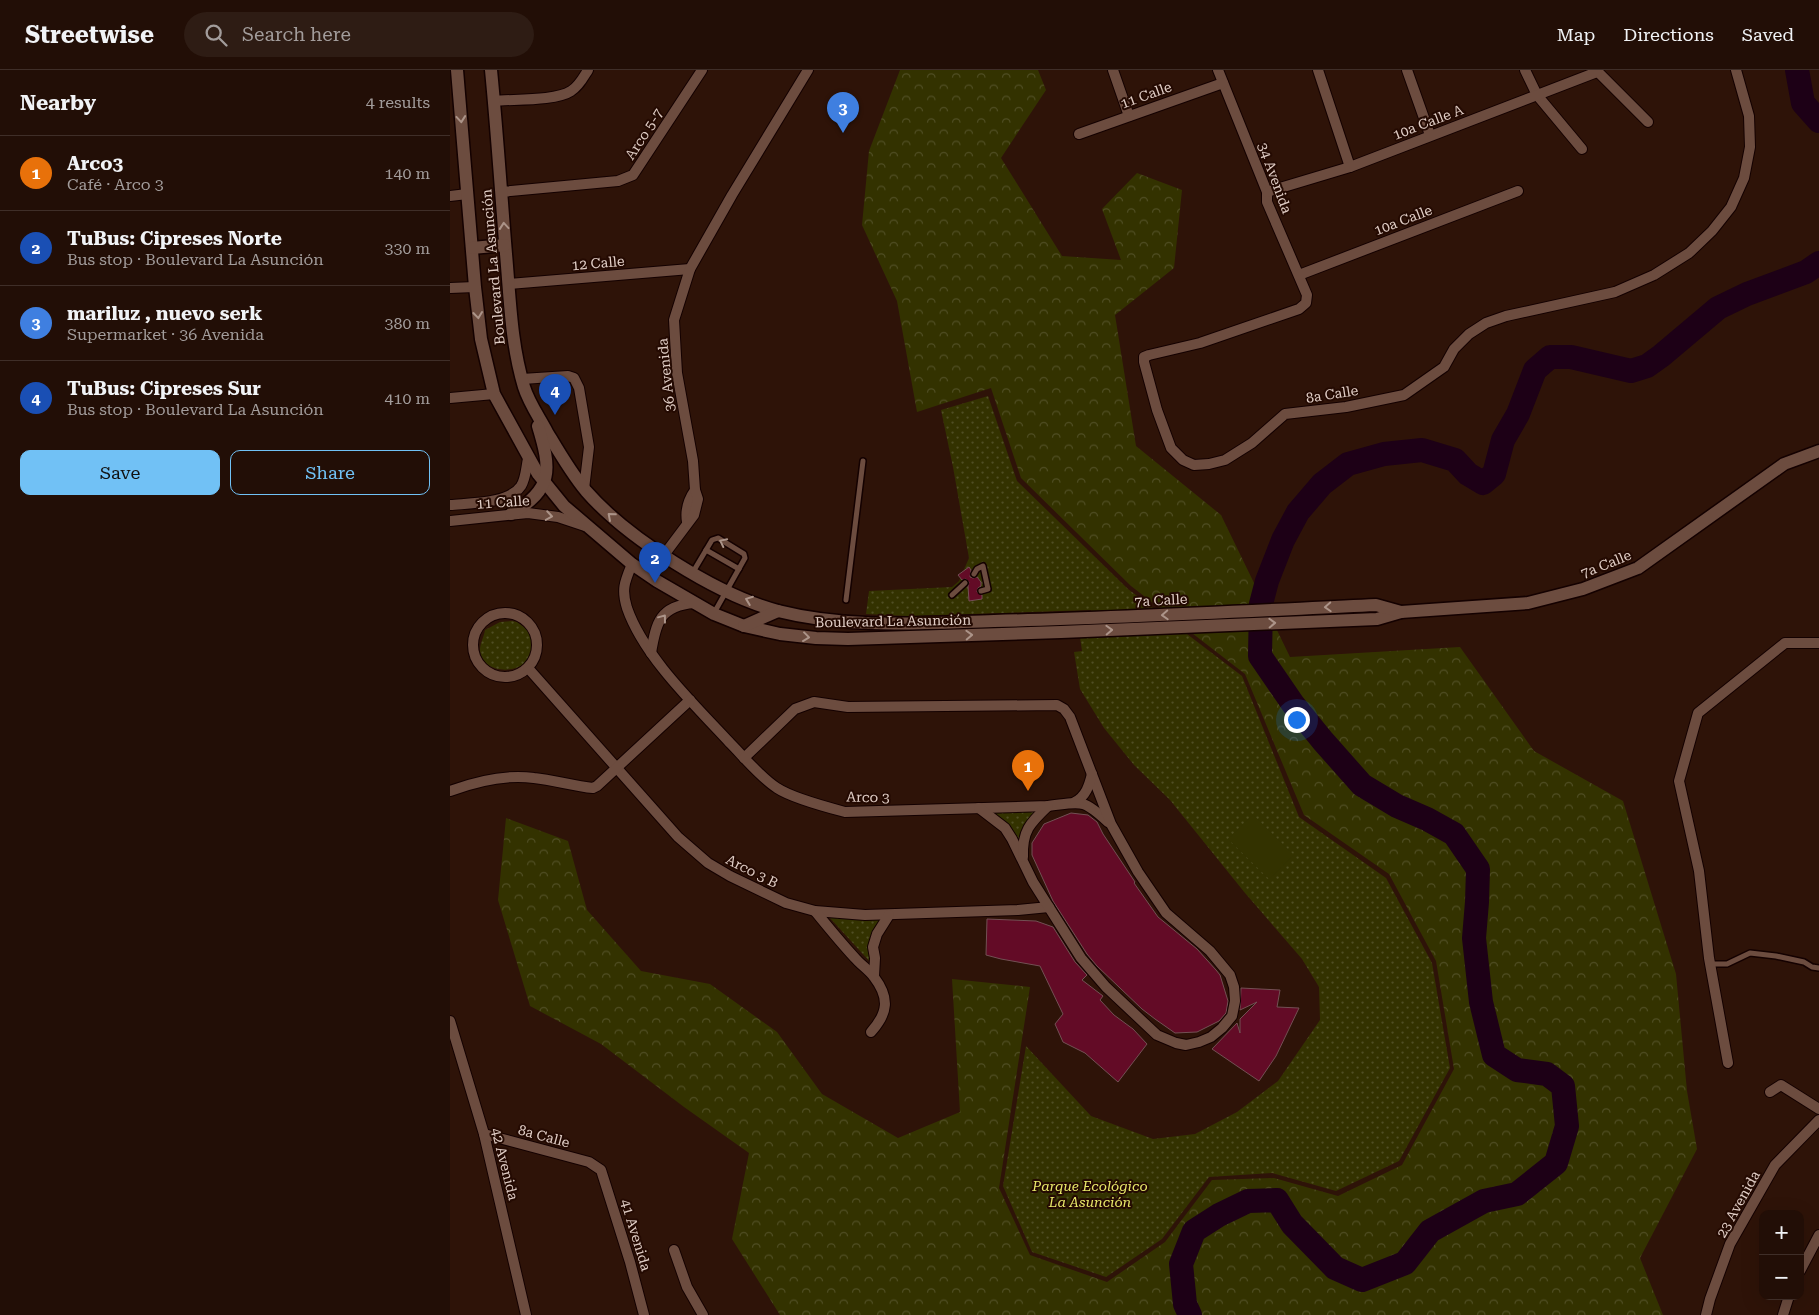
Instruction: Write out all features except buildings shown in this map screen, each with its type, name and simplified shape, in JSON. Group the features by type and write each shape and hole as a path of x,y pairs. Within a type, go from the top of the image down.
{"main road":[{"name":"Boulevard La Asunción","path":"457,70 475,287 481,339 494,394 528,458 544,483 564,506 646,574 714,614 744,626 780,634 839,639 1060,626"},
{"name":"Boulevard La Asunción","path":"491,70 513,336 522,379 534,409 584,489 624,527 692,573 727,591 778,611 848,622 921,623"},
{"path":"472,248 506,244"},
{"path":"511,514 535,498 544,483 547,464 546,455 534,409"},
{"name":"7a Calle","path":"921,623 1060,626 1377,619 1401,612 1528,603 1583,590 1638,568 1784,464 1819,451"},
{"name":"7a Calle","path":"1060,626 1376,605 1401,612"},
{"path":"744,626 778,611"}],"street":[{"name":"Arco 5-7","path":"501,192 618,181 633,175 702,70"},
{"name":"36 Avenida","path":"664,555 687,522 687,507 695,490 693,461 677,373 674,320 690,269 741,179 808,70"},
{"path":"1113,70 1129,116"},
{"name":"34 Avenida","path":"1218,70 1267,192 1267,202 1307,295"},
{"path":"1318,70 1350,167"},
{"path":"1408,70 1430,135"},
{"path":"1525,70 1537,95 1582,149"},
{"name":"8a Calle","path":"1307,295 1306,303 1299,309 1200,343 1144,357 1157,410 1171,448 1183,460 1194,465 1225,460 1252,443 1285,414 1346,407 1404,395 1444,367 1454,349 1486,323 1506,316 1615,292 1654,275 1689,253 1712,231 1731,207 1744,178 1750,147 1749,116 1736,70"},
{"path":"1596,71 1648,122"},
{"name":"10a Calle A","path":"1267,192 1350,167 1596,71"},
{"path":"494,101 562,96 572,91 585,73"},
{"name":"11 Calle","path":"1079,134 1223,82"},
{"name":"10a Calle","path":"1299,275 1518,191"},
{"path":"450,196 467,194"},
{"name":"12 Calle","path":"509,284 690,269"},
{"path":"450,288 475,287"},
{"path":"522,379 568,376 574,378 579,388 589,447 584,489"},
{"path":"450,398 494,394"},
{"name":"11 Calle","path":"450,505 484,502 504,498 514,493 522,485 528,458"},
{"name":"11 Calle","path":"450,521 528,512 586,526"},
{"path":"646,574 664,555"},
{"name":"Arco 3","path":"632,564 623,585 627,607 651,653 690,700 744,758 777,788 813,803 845,812 1048,806 1075,802"},
{"path":"651,653 656,628 666,613 679,604 694,603"},
{"path":"499,614 509,614 528,622 534,630 537,650 534,660 528,668 519,674 508,677 488,672 480,665 475,655 474,644 476,634 481,625 499,614"},
{"path":"1728,1063 1710,964 1699,871 1679,782 1698,713 1785,643 1819,643"},
{"name":"Arco 3 B","path":"528,668 678,837 708,863 730,876 786,903 815,912 889,915 1049,907"},
{"path":"450,791 473,782 497,778 532,777 593,788 690,700"},
{"path":"744,758 795,709 814,702 848,707 1057,705 1070,718 1111,824 1142,878 1166,913 1210,951 1230,975 1234,987 1232,1016 1222,1028 1211,1037 1186,1045 1176,1043 1157,1034 1106,987 1081,958 1049,907 1012,839 1004,828 978,808"},
{"path":"1075,802 1082,798 1092,774"},
{"path":"1075,802 1090,806 1111,824"},
{"path":"1023,861 1023,842 1028,826 1048,806"},
{"path":"815,912 855,959 874,976 884,997 885,1009 881,1020 871,1032"},
{"path":"874,976 875,958 873,947 877,934 889,915"},
{"name":"42 Avenida","path":"450,1021 484,1134 526,1315"},
{"path":"1770,1092 1782,1085 1819,1109"},
{"name":"23 Avenida","path":"1706,1315 1730,1244 1776,1165 1819,1120"},
{"name":"8a Calle","path":"484,1134 589,1162 596,1166"},
{"name":"41 Avenida","path":"596,1166 601,1170 630,1262 644,1315"},
{"path":"1804,1263 1819,1235"},
{"path":"674,1250 687,1287 703,1315"},
{"path":"1783,1315 1788,1300"}],"lane":[{"path":"846,600 863,461"},
{"path":"692,573 712,540 718,538 744,554 745,558 714,614"},
{"path":"706,550 739,569"},
{"path":"974,574 977,569 983,566 988,589 981,591"},
{"path":"952,595 965,583"},
{"path":"1710,964 1727,964 1750,954 1804,962 1812,967 1819,968"}],"green space":[{"path":"900,70 1038,70 1046,90 1001,158 1062,256 1121,260 1102,209 1137,173 1182,190 1174,268 1115,315 1136,446 1221,515 1290,657 1460,647 1534,751 1623,801 1676,974 1687,1091 1697,1149 1640,1258 1663,1315 780,1315 732,1239 749,1153 684,1107 601,1044 530,1006 498,900 506,818 568,841 587,910 641,971 710,984 777,1032 822,1094 898,1138 960,1112 952,979 1030,987 999,1188 1030,1255 1107,1282 1165,1242 1212,1180 1274,1178 1338,1196 1402,1165 1454,1069 1436,961 1389,874 1304,815 1245,674 1131,586 1021,478 991,388 917,412 897,301 862,225 869,151"},
{"name":"Parque Ecológico La Asunción","path":"988,396 1017,481 1128,589 1242,676 1299,817 1386,878 1432,963 1450,1068 1399,1161 1336,1191 1272,1173 1209,1177 1162,1239 1106,1277 1032,1252 1003,1186 1026,1046 1091,1116 1153,1139 1195,1134 1237,1112 1278,1081 1320,1020 1319,987 1302,959 1245,893 1170,800 1134,765 1104,728 1080,689 1074,652 1082,651 1080,637 1094,635 1091,610 908,616 866,614 869,591 952,587 959,581 969,558 941,410"},
{"path":"500,622 517,622 530,632 533,651 523,665 505,670 496,669 488,665 483,659 480,650 485,630"},
{"path":"1042,809 1020,847 986,810"},
{"path":"1253,815 1294,855 1269,879 1228,839"},
{"path":"829,917 880,919 871,939 872,964"}],"waterway":[{"path":"1797,70 1803,103 1819,121"},
{"path":"1190,1315 1185,1304 1181,1264 1194,1231 1219,1215 1248,1201 1277,1200 1292,1224 1335,1268 1362,1280 1405,1263 1430,1231 1484,1201 1517,1194 1556,1163 1567,1126 1563,1086 1547,1074 1517,1070 1494,1055 1481,1002 1474,938 1478,869 1454,834 1427,819 1397,806 1362,785 1293,704 1260,656 1261,604 1267,581 1283,540 1298,512 1322,484 1348,464 1384,454 1422,450 1455,460 1468,474 1483,483 1494,474 1503,440 1518,414 1535,370 1550,357 1571,357 1631,371 1647,366 1718,308 1747,294 1806,272 1819,263"}],"place":[{"name":"mariluz , nuevo serk","path":"843,133"},
{"name":"TuBus: Cipreses Sur","path":"555,415"},
{"name":"TuBus: Cipreses Norte","path":"655,583"},
{"name":"Arco3","path":"1028,791"}]}
